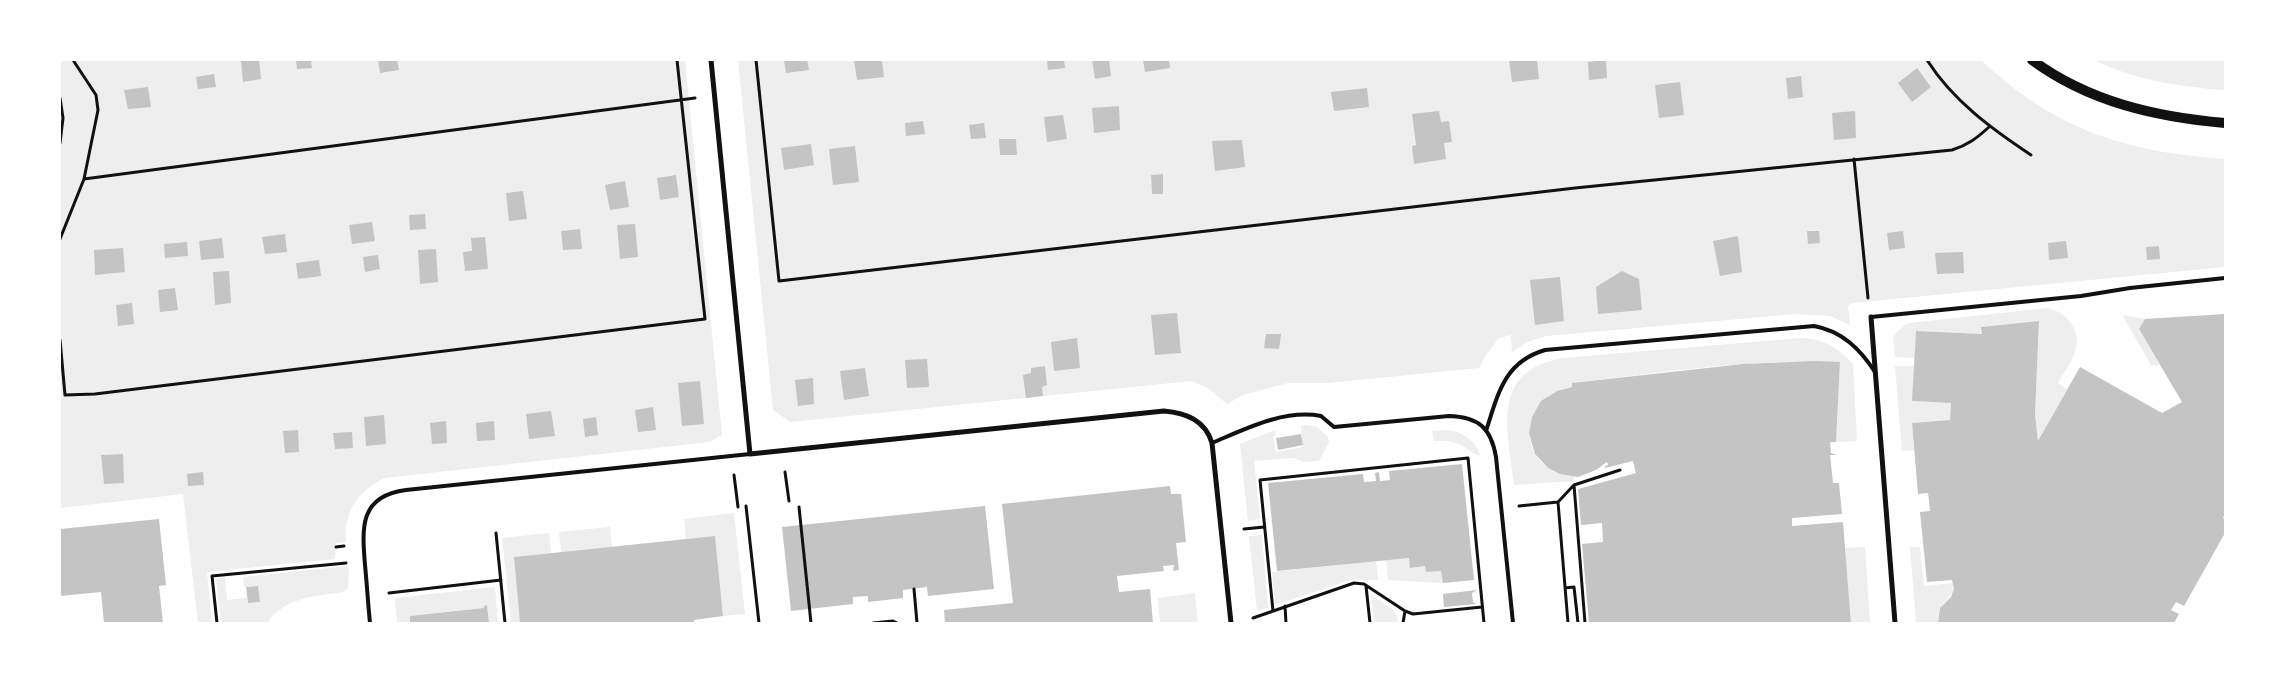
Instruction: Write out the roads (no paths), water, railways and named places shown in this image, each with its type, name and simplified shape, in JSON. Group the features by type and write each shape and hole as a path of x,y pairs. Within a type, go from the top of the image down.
{"main road":[{"path":"2032,60 2064,82 2113,103 2148,112 2225,123"}],"street":[{"path":"711,60 750,454 1164,411 1183,413 1204,428 1212,443 1231,623"},
{"path":"1871,317 1895,623"}],"lane":[{"path":"1871,317 2225,278"},
{"path":"1486,431 1499,389 1505,379 1527,357 1546,350 1814,326 1835,332 1843,337 1860,351 1876,373"},
{"path":"1212,443 1266,421 1316,415 1321,416 1334,427 1450,416 1464,416 1480,423 1492,441 1496,457 1512,623"},
{"path":"370,623 362,538 365,516 379,500 399,491 750,454"}]}
